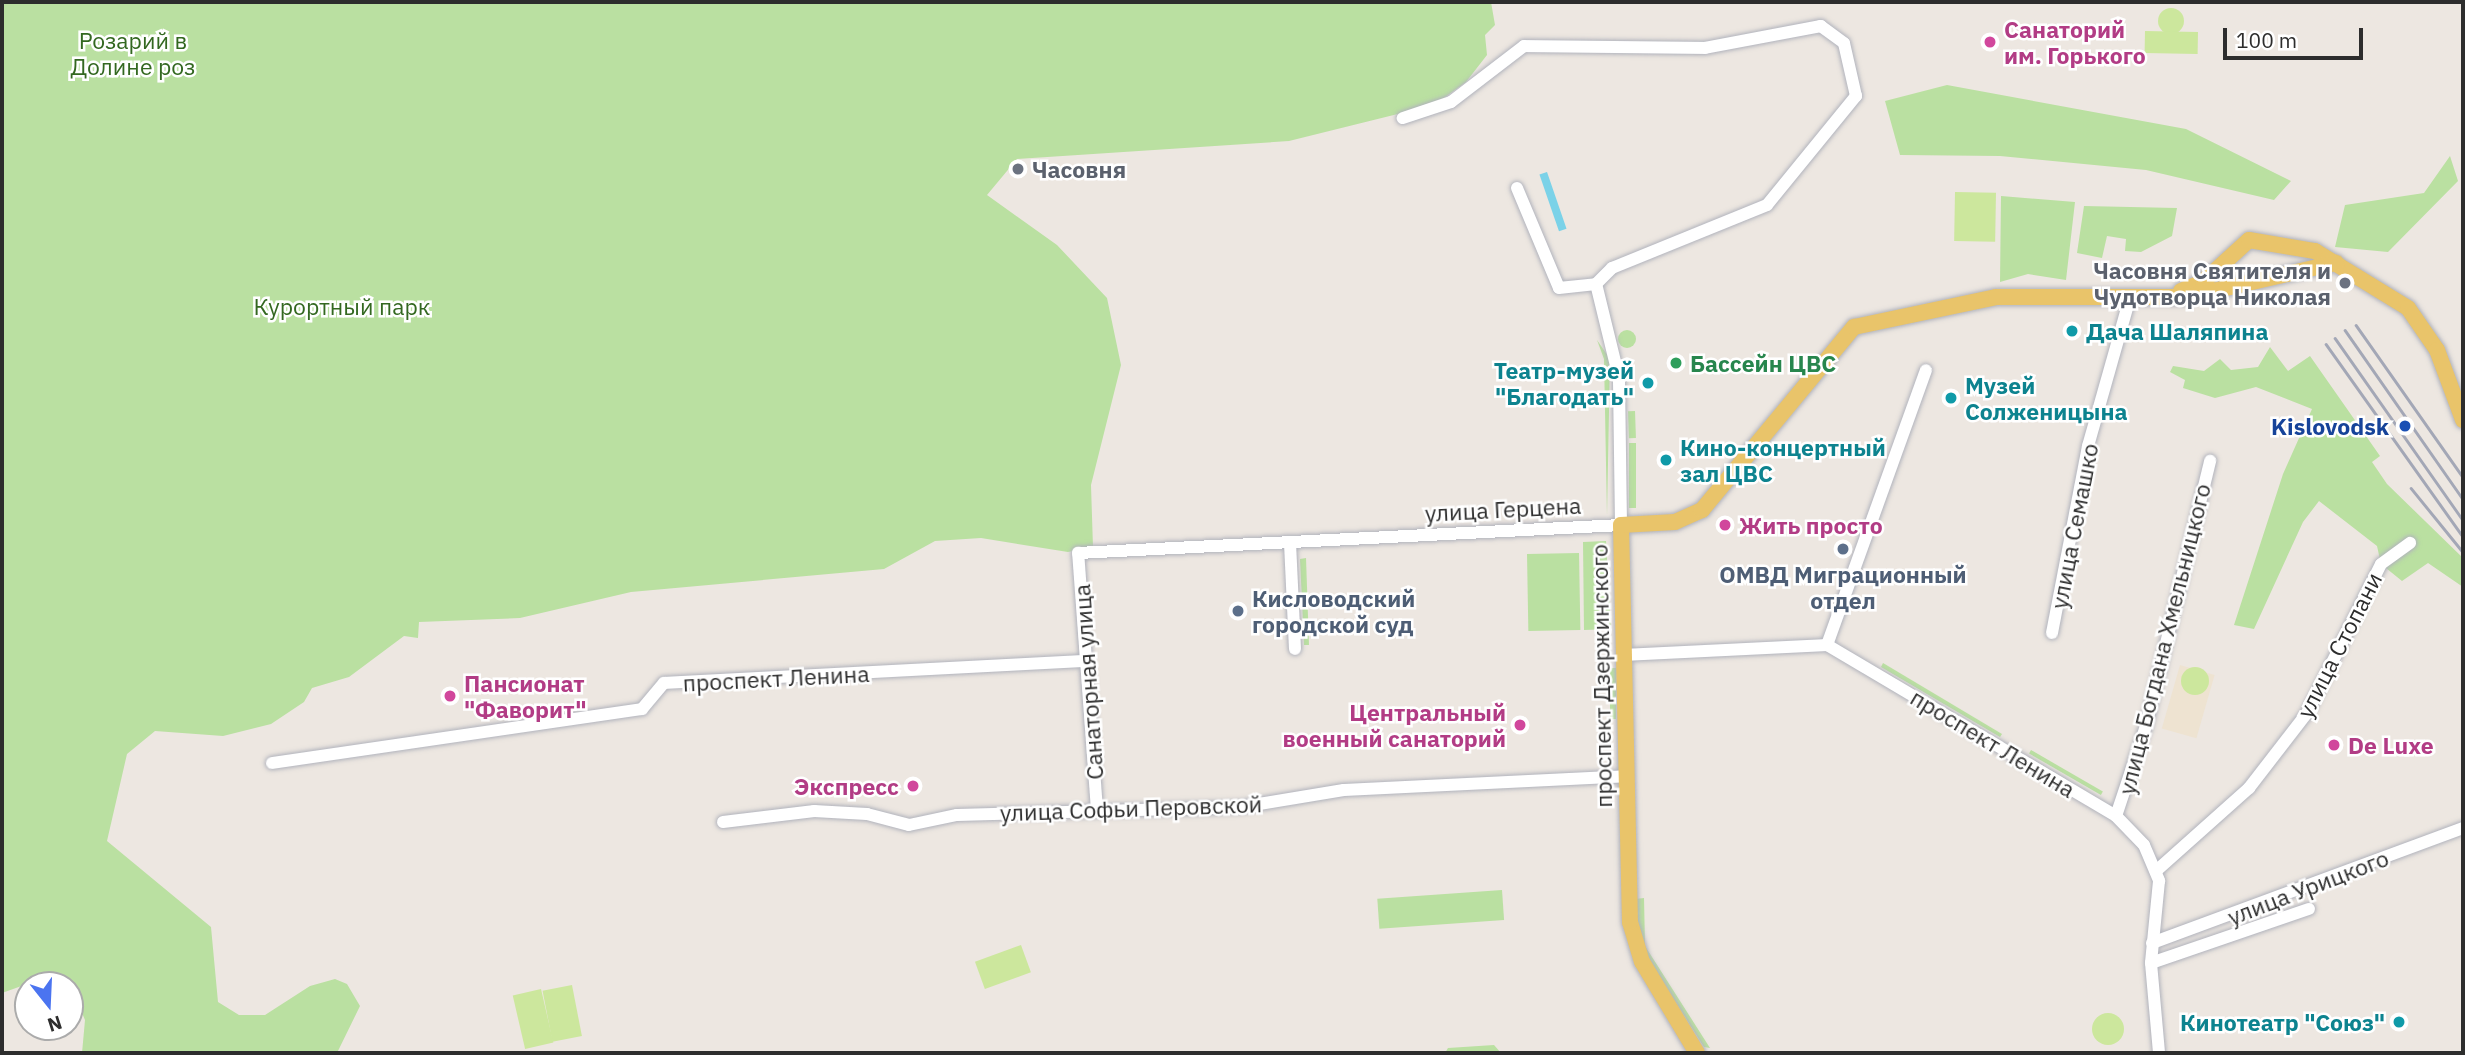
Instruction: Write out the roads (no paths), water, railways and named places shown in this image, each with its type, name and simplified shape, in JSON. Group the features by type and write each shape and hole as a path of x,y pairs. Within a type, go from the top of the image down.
{"main road":[{"path":"2174,295 2203,282 2249,240 2290,244 2336,263 2386,290 2418,320 2463,420"},
{"path":"2130,298 2222,292 2336,263"},
{"name":"улица Герцена","path":"1621,525 1675,522 1702,510 1843,335 1869,321 1996,298 2130,298"},
{"name":"проспект Дзержинского","path":"1621,525 1628,902 1635,943 1697,1053"}],"street":[{"path":"1403,118 1451,102 1524,46 1693,48 1821,26 1835,33 1847,51 1856,96 1811,144 1777,197 1612,268 1597,284 1559,288 1517,188"},
{"name":"проспект Дзержинского","path":"1597,284 1619,378 1621,525"},
{"name":"улица Семашко","path":"2052,633 2088,446 2130,298"},
{"path":"1624,655 1827,645 1926,370"},
{"name":"улица Богдана Хмельницкого","path":"2116,816 2146,726 2210,461"},
{"name":"улица Герцена","path":"1078,553 1621,525"},
{"path":"1290,543 1295,649"},
{"name":"улица Стопани","path":"2156,871 2249,788 2290,734 2381,564 2410,543"},
{"name":"Санаторная улица","path":"1078,553 1097,810"},
{"name":"проспект Ленина","path":"1827,645 2116,816 2144,845 2156,871"},
{"name":"проспект Ленина","path":"272,763 642,709 664,683 1086,661"},
{"name":"улица Софьи Перовской","path":"723,822 814,811 867,814 909,825 957,815 1241,807 1344,790 1626,776"},
{"name":"улица Урицкого","path":"2152,943 2463,828"},
{"path":"2156,871 2151,963 2159,1053"},
{"name":"улица Урицкого","path":"2151,963 2309,909"}],"water":[{"path":"1547,172 1567,229 1559,231 1539,175"}],"railway":[{"path":"2356,325 2463,477"},
{"path":"2345,330 2463,499"},
{"path":"2335,338 2463,520"},
{"path":"2326,344 2463,537"},
{"path":"2411,488 2463,552"}],"place":[{"name":"Санаторий им. Горького","path":"1990,42"},
{"name":"Часовня","path":"1018,169"},
{"name":"Часовня Святителя и Чудотворца Николая","path":"2345,283"},
{"name":"Дача Шаляпина","path":"2072,331"},
{"name":"Бассейн ЦВС","path":"1676,363"},
{"name":"Театр-музей \"Благодать\"","path":"1648,383"},
{"name":"Музей Солженицына","path":"1951,398"},
{"name":"Kislovodsk","path":"2405,426"},
{"name":"Кино-концертный зал ЦВС","path":"1666,460"},
{"name":"Жить просто","path":"1725,525"},
{"name":"ОМВД Миграционный отдел","path":"1843,549"},
{"name":"Кисловодский городской суд","path":"1238,611"},
{"name":"Пансионат \"Фаворит\"","path":"450,696"},
{"name":"Центральный военный санаторий","path":"1520,725"},
{"name":"De Luxe","path":"2334,745"},
{"name":"Экспресс","path":"913,786"},
{"name":"Кинотеатр \"Союз\"","path":"2399,1022"}],"park label":[{"name":"Розарий в Долине роз","path":"133,53"},
{"name":"Курортный парк","path":"342,306"}]}
